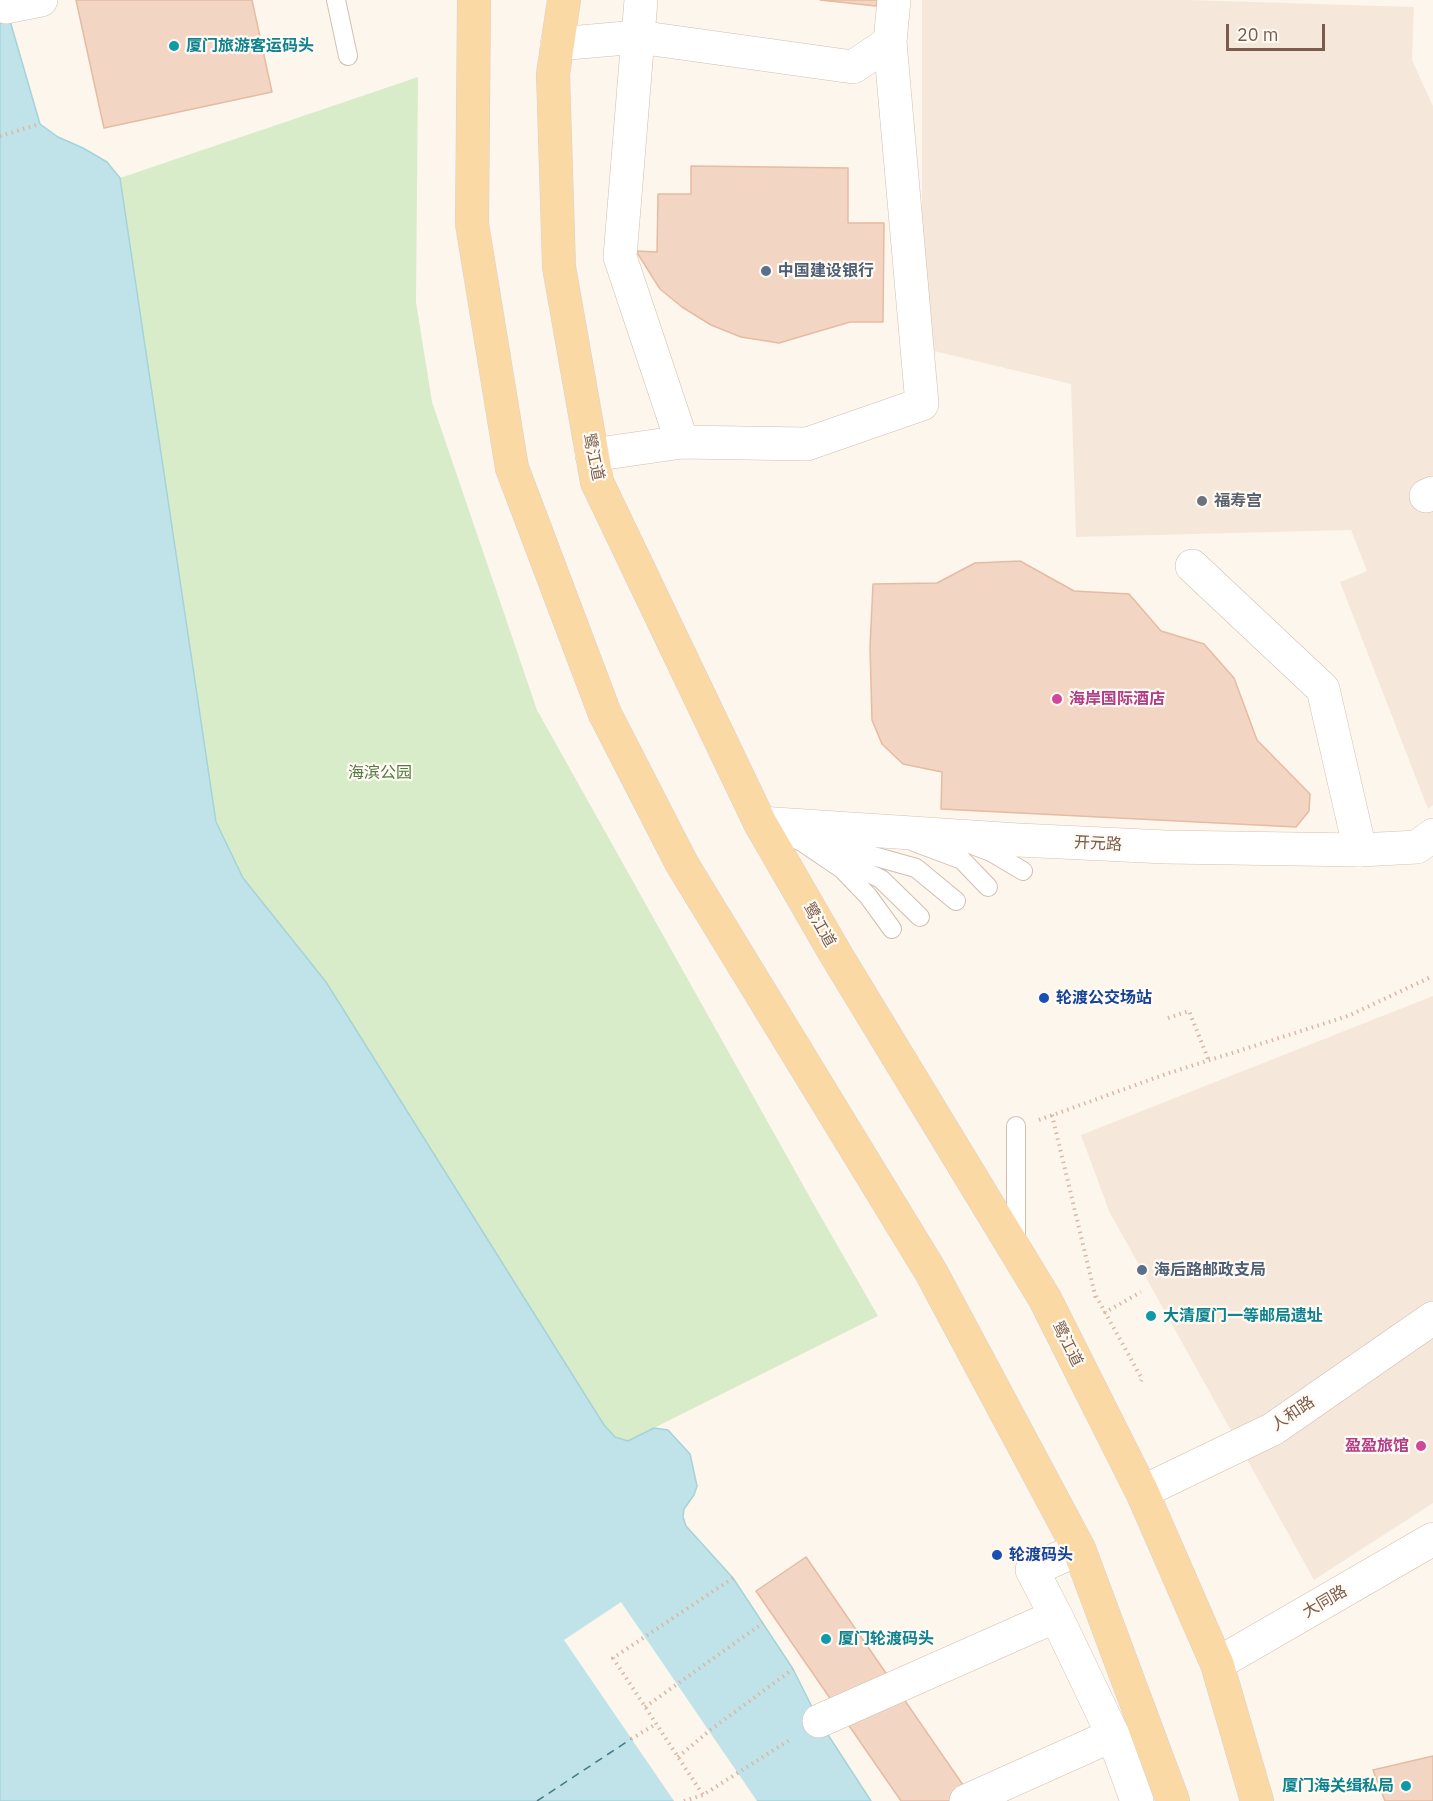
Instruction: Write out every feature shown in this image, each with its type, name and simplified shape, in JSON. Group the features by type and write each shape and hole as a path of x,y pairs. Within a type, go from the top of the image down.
{"main road":[{"path":"474,0 472,224 512,468 605,714 682,864 931,1272 1079,1549 1171,1800"},
{"name":"鹭江道","path":"564,0 553,74 559,267 597,482 760,823 835,953 1045,1299 1142,1492 1217,1664 1257,1801"}],"street":[{"path":"6,7 41,0"},
{"path":"641,0 620,257 682,442"},
{"path":"592,454 682,442 807,444 922,405 890,42 894,0"},
{"path":"557,44 638,37 853,67 890,42"},
{"path":"1192,566 1323,689 1360,850"},
{"name":"开元路","path":"760,823 948,836 1021,856 1166,847 1360,850 1417,847 1433,835"},
{"name":"人和路","path":"1142,1492 1273,1429 1433,1318"},
{"name":"大同路","path":"1217,1664 1433,1539"},
{"path":"1079,1549 1032,1570 1113,1735 1137,1801"},
{"path":"819,1721 1056,1616"},
{"path":"966,1801 1113,1735"}],"lane":[{"path":"336,0 348,56"},
{"path":"760,823 881,879 920,916"},
{"path":"863,830 912,842 962,860 988,887"},
{"path":"802,842 859,852 916,868 956,901"},
{"path":"802,842 842,869 868,896 892,929"},
{"path":"1021,856 1038,850 1051,860"},
{"path":"1016,1127 1016,1252"}],"path":[{"path":"0,136 40,124"},
{"path":"1016,1127 1348,1016 1433,976"},
{"path":"1168,1018 1189,1011 1209,1061"},
{"path":"1052,1115 1096,1299"},
{"path":"1094,1292 1142,1379 1141,1381"},
{"path":"1105,1313 1141,1292"},
{"path":"703,1795 613,1658 733,1578"},
{"path":"645,1707 763,1623"},
{"path":"678,1757 709,1731 793,1669"},
{"path":"684,1801 703,1795 819,1721"},
{"path":"631,1739 656,1724"}],"shaded area":[{"path":"922,0 1187,0 1414,7 1412,60 1433,106 1433,805 1428,809 1340,582 1367,571 1351,530 1076,537 1071,384 922,348"},
{"path":"1433,996 1433,1503 1314,1580 1109,1211 1081,1135"}],"green space":[{"name":"海滨公园","path":"418,77 416,302 432,402 537,710 878,1316 628,1441 615,1437 604,1425 326,982 243,878 216,822 120,178"}],"water":[{"path":"0,0 6,7 40,124 58,137 107,162 120,178 216,822 243,878 326,982 604,1425 615,1437 628,1441 654,1428 668,1430 690,1454 697,1486 694,1495 684,1509 683,1517 686,1526 733,1578 793,1669 819,1721 871,1801 0,1801"}],"pier":[{"path":"621,1602 757,1801 674,1801 564,1640"}],"building":[{"name":"厦门旅游客运码头","path":"76,0 252,0 272,92 104,128"},
{"path":"820,0 878,0 876,6"},
{"name":"中国建设银行","path":"691,166 848,168 848,223 884,223 883,322 850,322 779,343 741,337 711,325 682,307 660,289 636,251 657,252 658,194 691,194"},
{"name":"海岸国际酒店","path":"1020,561 1074,591 1129,594 1161,631 1204,644 1234,678 1257,740 1310,794 1309,811 1296,827 941,809 942,772 903,764 882,744 872,720 870,647 873,584 937,583 975,563"},
{"name":"厦门轮渡码头","path":"806,1557 974,1801 901,1801 756,1591"},
{"name":"厦门海关缉私局","path":"1433,1756 1433,1801 1385,1801 1373,1770"}],"ferry route":[{"path":"537,1801 631,1739"}],"place":[{"name":"厦门旅游客运码头","path":"174,46"},
{"name":"中国建设银行","path":"766,271"},
{"name":"福寿宫","path":"1202,501"},
{"name":"海岸国际酒店","path":"1057,699"},
{"name":"轮渡公交场站","path":"1044,998"},
{"name":"海后路邮政支局","path":"1142,1270"},
{"name":"大清厦门一等邮局遗址","path":"1151,1316"},
{"name":"盈盈旅馆","path":"1421,1446"},
{"name":"轮渡码头","path":"997,1555"},
{"name":"厦门轮渡码头","path":"826,1639"},
{"name":"厦门海关缉私局","path":"1406,1786"}]}
